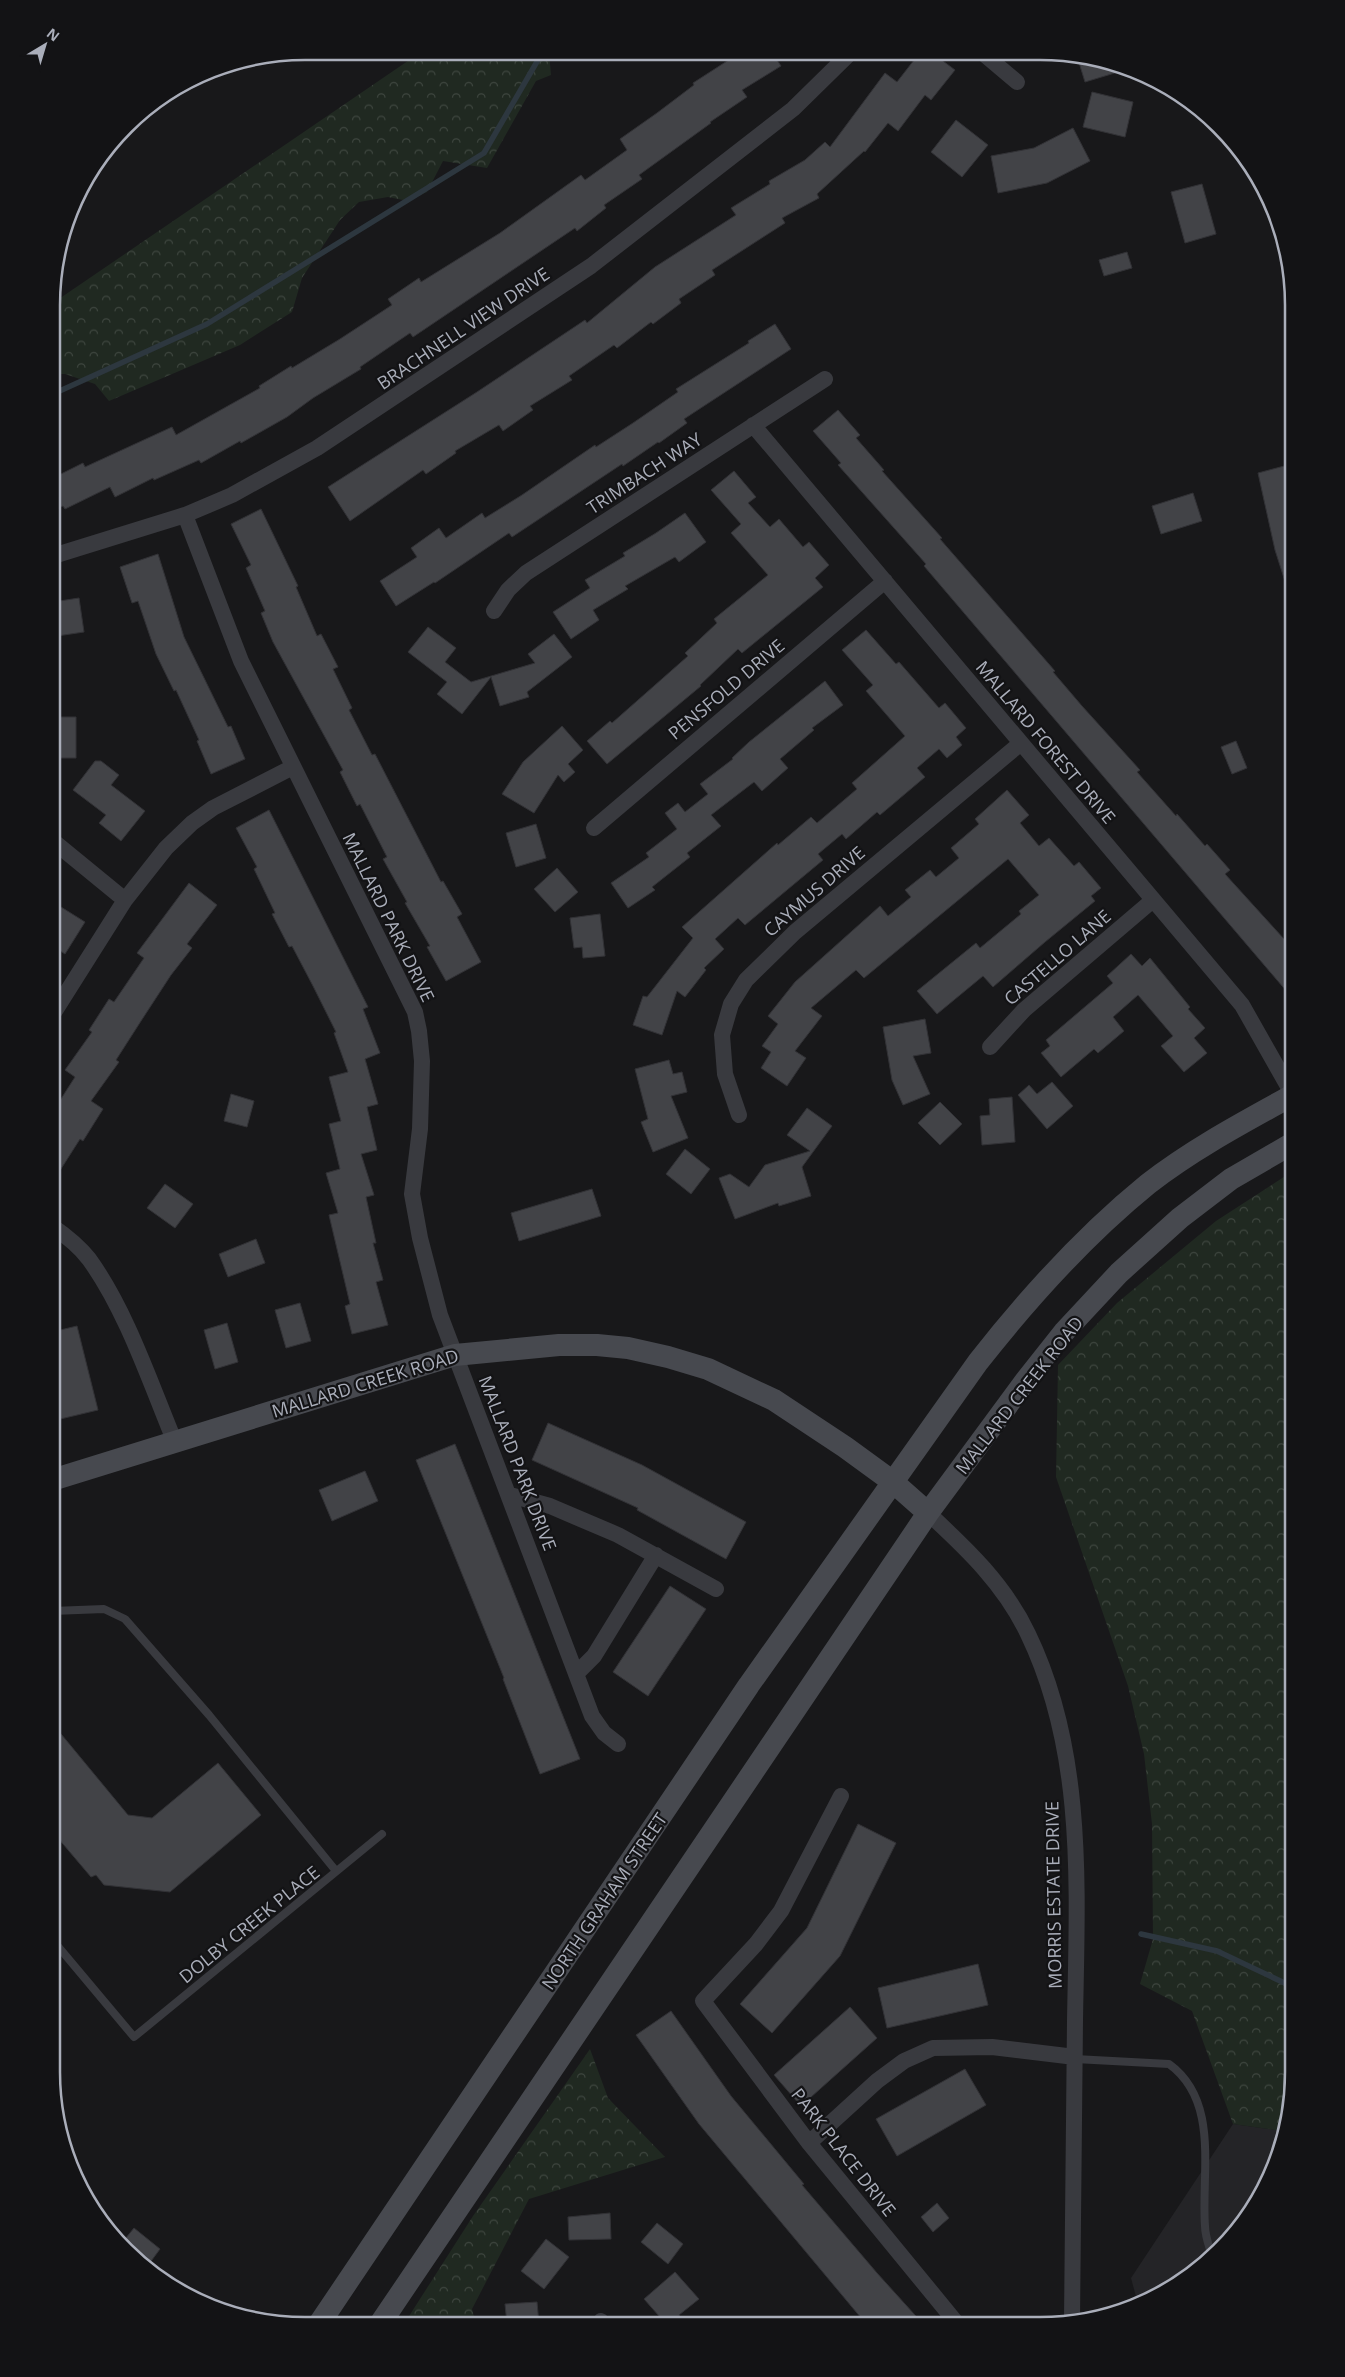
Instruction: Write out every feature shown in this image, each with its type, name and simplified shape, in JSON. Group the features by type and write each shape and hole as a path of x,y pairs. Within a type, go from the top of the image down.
{"main road":[{"path":"893,1482 978,1362 1006,1326 1056,1269 1104,1222 1150,1184 1187,1157 1225,1132 1285,1099"},
{"name":"MALLARD CREEK ROAD","path":"60,1477 174,1440 455,1355 559,1345 596,1345 628,1348 708,1369 774,1400 804,1418 893,1482 928,1513 1026,1380 1064,1332 1119,1274 1180,1218 1231,1179 1285,1148"},
{"name":"NORTH GRAHAM STREET","path":"324,2317 743,1694 893,1482"},
{"path":"385,2317 928,1513"}],"street":[{"name":"BRACHNELL VIEW DRIVE","path":"60,554 184,515 232,495 317,448 591,266 794,110 843,60"},
{"path":"992,60 1017,82"},
{"name":"TRIMBACH WAY","path":"494,611 508,590 526,573 825,379"},
{"name":"MALLARD FOREST DRIVE","path":"753,425 1242,1006 1285,1081"},
{"name":"MALLARD PARK DRIVE","path":"184,515 241,661 415,1012 422,1061 420,1129 412,1194 414,1210 440,1315 510,1495 592,1716 604,1733 618,1744"},
{"name":"PENSFOLD DRIVE","path":"594,828 885,581"},
{"name":"CAYMUS DRIVE","path":"740,1115 725,1074 722,1035 731,1004 746,980 795,932 1021,743"},
{"path":"60,1002 125,900 166,848 192,823 213,808 293,767"},
{"path":"60,847 125,900"},
{"name":"CASTELLO LANE","path":"990,1047 1024,1010 1153,900"},
{"path":"60,1232 70,1239 88,1258 105,1285 132,1339 174,1440"},
{"path":"510,1495 550,1506 584,1519 656,1555 716,1589"},
{"name":"MORRIS ESTATE DRIVE","path":"928,1513 974,1555 1008,1598 1028,1634 1048,1684 1064,1738 1070,1786 1077,1888 1072,2315"},
{"path":"576,1674 594,1656 656,1555"},
{"name":"PARK PLACE DRIVE","path":"841,1796 781,1911 756,1944 703,2001 809,2143 952,2317"},
{"path":"809,2143 877,2082 904,2061 933,2048 992,2047 1075,2058"}],"lane":[{"path":"60,1611 104,1609 125,1619 209,1715 336,1871"},
{"name":"DOLBY CREEK PLACE","path":"60,1949 134,2037 382,1834"},
{"path":"1075,2058 1170,2064 1189,2084 1198,2104 1205,2133 1205,2228 1210,2248"}],"shaded area":[{"path":"1233,2124 1278,2130 1260,2180 1244,2208 1224,2234 1202,2256 1176,2276 1148,2292 1136,2297 1131,2278"}],"green space":[{"path":"409,60 550,60 551,75 536,81 487,168 443,161 427,192 408,201 388,197 359,202 340,220 302,278 292,312 240,345 109,401 95,384 60,374 60,298"},
{"path":"1285,1176 1285,2072 1283,2104 1278,2130 1233,2124 1192,2011 1140,1984 1153,1939 1152,1824 1144,1754 1128,1686 1056,1477 1058,1365 1117,1303 1216,1221"},
{"path":"590,2049 608,2098 665,2157 529,2199 472,2309 474,2317 408,2317 473,2216"}],"building":[{"path":"729,60 777,60 781,66 742,90 747,97 639,175 642,179 604,205 606,208 577,231 575,228 413,337 410,333 360,367 361,369 313,398 287,417 201,463 199,460 154,480 153,478 115,497 110,487 65,509 63,506 60,507 60,474 83,463 85,467 172,427 176,435 260,388 259,386 291,366 292,368 340,339 392,305 388,299 419,278 421,282 500,233 581,175 585,180 627,150 620,139 694,85 693,83"},
{"path":"914,60 942,60 955,70 931,100 925,95 898,131 888,123 865,152 817,194 819,198 782,218 785,223 712,270 715,275 679,299 681,303 653,324 651,322 617,348 614,345 569,376 572,380 530,406 533,410 503,431 499,425 455,451 456,453 426,474 423,470 350,521 328,487 477,392 585,320 587,323 655,267 736,215 731,208 770,184 769,181 805,160 825,142 830,147 885,73 897,82"},
{"path":"1079,63 1117,72 1085,82"},
{"path":"1092,92 1133,102 1125,137 1083,127"},
{"path":"956,120 988,145 962,177 931,152"},
{"path":"1073,128 1090,161 1047,183 998,193 991,156 1034,148"},
{"path":"1202,184 1216,234 1185,243 1171,192"},
{"path":"1127,252 1132,268 1104,276 1099,260"},
{"path":"775,324 791,349 684,419 687,423 659,443 623,466 622,464 512,537 509,533 435,583 396,606 380,581 417,557 411,548 439,528 446,538 482,513 485,518 595,445 596,447 633,423 678,392 676,389 749,343 748,341"},
{"path":"838,410 860,435 856,438 884,470 882,471 942,538 940,539 1055,671 1053,672 1082,706 1140,770 1137,772 1176,816 1177,814 1205,846 1207,844 1230,870 1225,874 1285,940 1285,989 924,566 926,564 838,465 841,463 813,431"},
{"path":"1285,466 1285,581 1275,550 1258,473"},
{"path":"734,471 756,497 748,503 770,527 779,519 803,547 809,542 829,565 815,578 823,587 742,653 738,649 701,686 607,764 587,741 610,721 612,723 688,656 685,653 717,623 714,619 768,575 731,533 741,524 711,490"},
{"path":"1193,493 1202,521 1161,534 1152,506"},
{"path":"261,509 298,586 296,587 317,636 321,634 338,667 333,669 352,708 349,710 372,755 375,754 441,882 443,881 462,914 457,917 481,962 446,981 427,947 430,946 405,903 407,902 383,859 387,857 360,804 357,806 340,772 343,770 273,642 261,613 265,611 246,568 251,565 231,524"},
{"path":"685,513 706,542 679,562 675,557 625,586 628,589 593,610 599,620 571,639 553,612 590,588 585,580 625,556 623,553"},
{"path":"158,554 184,637 228,727 231,726 245,759 211,774 197,741 199,740 176,690 174,691 156,654 138,601 132,603 120,567"},
{"path":"79,598 84,632 60,636 60,601"},
{"path":"428,627 456,648 445,662 471,682 535,663 528,654 554,634 572,657 527,692 529,697 500,706 491,677 462,714 437,694 447,682 408,652"},
{"path":"866,630 896,664 899,662 939,708 945,703 966,728 956,737 962,745 947,758 939,749 917,768 925,777 880,815 877,812 846,839 842,834 818,854 823,860 745,925 738,918 715,939 724,949 704,968 706,970 685,997 677,991 662,1035 633,1025 643,996 647,997 693,938 682,927 777,843 778,845 811,817 817,823 857,789 852,783 905,736 866,691 873,685 842,650"},
{"path":"825,681 843,705 812,728 814,730 780,759 788,768 762,791 754,782 711,815 721,826 687,853 690,857 652,887 655,890 628,908 611,883 649,857 646,853 677,829 665,813 678,803 685,812 708,794 700,784 733,759 749,742"},
{"path":"60,717 76,717 76,758 60,758"},
{"path":"562,726 583,750 568,764 575,772 564,782 558,775 534,813 502,794 523,762"},
{"path":"1236,741 1247,768 1232,774 1221,747"},
{"path":"95,761 101,761 119,775 111,785 145,811 121,841 99,823 106,815 73,790"},
{"path":"1007,790 1029,815 1020,823 1039,846 1049,838 1074,866 1079,862 1101,888 1091,896 1095,901 993,987 983,976 937,1014 917,991 976,943 980,948 1021,914 1019,911 1039,895 1008,859 864,978 856,970 811,1008 822,1016 795,1051 806,1058 787,1086 761,1068 771,1052 762,1046 778,1024 768,1016 795,982 880,906 888,916 911,897 905,890 930,870 936,877 959,858 951,848 979,824 975,819"},
{"path":"269,810 368,1007 363,1009 380,1053 365,1059 378,1104 367,1107 377,1150 361,1154 374,1195 366,1197 376,1243 373,1243 383,1280 376,1282 388,1325 352,1334 345,1306 350,1304 329,1215 338,1213 326,1173 340,1169 329,1124 341,1121 329,1077 348,1072 334,1033 336,1032 292,946 289,947 272,914 275,913 254,869 257,867 236,828"},
{"path":"536,824 546,858 516,867 506,833"},
{"path":"557,868 578,892 555,912 534,889"},
{"path":"189,883 217,905 187,944 192,948 171,975 116,1060 119,1062 91,1101 103,1109 83,1141 80,1139 60,1170 60,1100 75,1077 65,1070 92,1032 89,1030 109,999 114,1002 144,958 137,953"},
{"path":"60,906 85,922 65,954 60,951"},
{"path":"600,914 605,956 583,958 582,947 574,948 570,918"},
{"path":"1131,954 1142,966 1150,958 1190,1007 1188,1009 1205,1028 1194,1038 1207,1053 1184,1072 1161,1046 1173,1036 1138,995 1113,1017 1124,1031 1098,1053 1094,1049 1061,1077 1041,1053 1050,1046 1046,1040 1113,983 1107,976"},
{"path":"925,1019 931,1053 913,1056 930,1094 903,1105 892,1080 883,1027"},
{"path":"669,1060 673,1074 682,1072 687,1092 671,1096 688,1138 653,1152 641,1122 648,1119 635,1069"},
{"path":"1052,1082 1073,1106 1047,1129 1018,1095 1029,1085 1037,1094"},
{"path":"231,1094 254,1101 247,1127 224,1121"},
{"path":"1012,1097 1015,1142 982,1145 980,1116 990,1115 989,1099"},
{"path":"940,1102 962,1124 940,1145 918,1123"},
{"path":"807,1108 832,1126 802,1167 811,1196 779,1206 778,1203 735,1219 719,1178 730,1174 749,1187 765,1165 810,1151 787,1135"},
{"path":"685,1149 710,1169 691,1194 666,1174"},
{"path":"165,1184 193,1204 175,1228 147,1208"},
{"path":"592,1189 601,1216 519,1241 511,1213"},
{"path":"256,1239 265,1263 228,1277 219,1254"},
{"path":"300,1303 311,1341 286,1348 275,1310"},
{"path":"227,1323 238,1362 215,1369 204,1330"},
{"path":"77,1326 98,1410 60,1419 60,1330"},
{"path":"548,1423 642,1465 746,1522 726,1559 637,1510 638,1508 532,1460"},
{"path":"455,1444 580,1759 540,1774 504,1678 416,1460"},
{"path":"365,1471 378,1501 332,1521 319,1490"},
{"path":"670,1586 706,1609 648,1696 613,1672"},
{"path":"60,1733 128,1815 152,1818 218,1763 261,1815 170,1892 104,1885 96,1875 91,1877 60,1840"},
{"path":"858,1824 896,1843 840,1956 772,2033 740,2004 807,1928"},
{"path":"978,1964 988,2005 887,2028 878,1988"},
{"path":"850,2007 877,2038 801,2106 774,2075"},
{"path":"671,2011 731,2096 804,2184 802,2185 917,2317 860,2317 699,2124 636,2035"},
{"path":"965,2069 986,2105 897,2156 876,2119"},
{"path":"937,2203 949,2218 933,2232 921,2217"},
{"path":"610,2213 611,2239 569,2240 568,2217"},
{"path":"657,2223 683,2244 668,2264 641,2242"},
{"path":"134,2228 160,2249 151,2262 125,2238"},
{"path":"546,2239 569,2257 544,2289 521,2271"},
{"path":"675,2272 699,2299 679,2315 681,2317 660,2317 644,2299"},
{"path":"537,2302 538,2317 506,2317 505,2304"}],"waterway":[{"path":"60,391 207,324 484,153 538,60"},
{"path":"1141,1934 1217,1951 1285,1983"}]}
